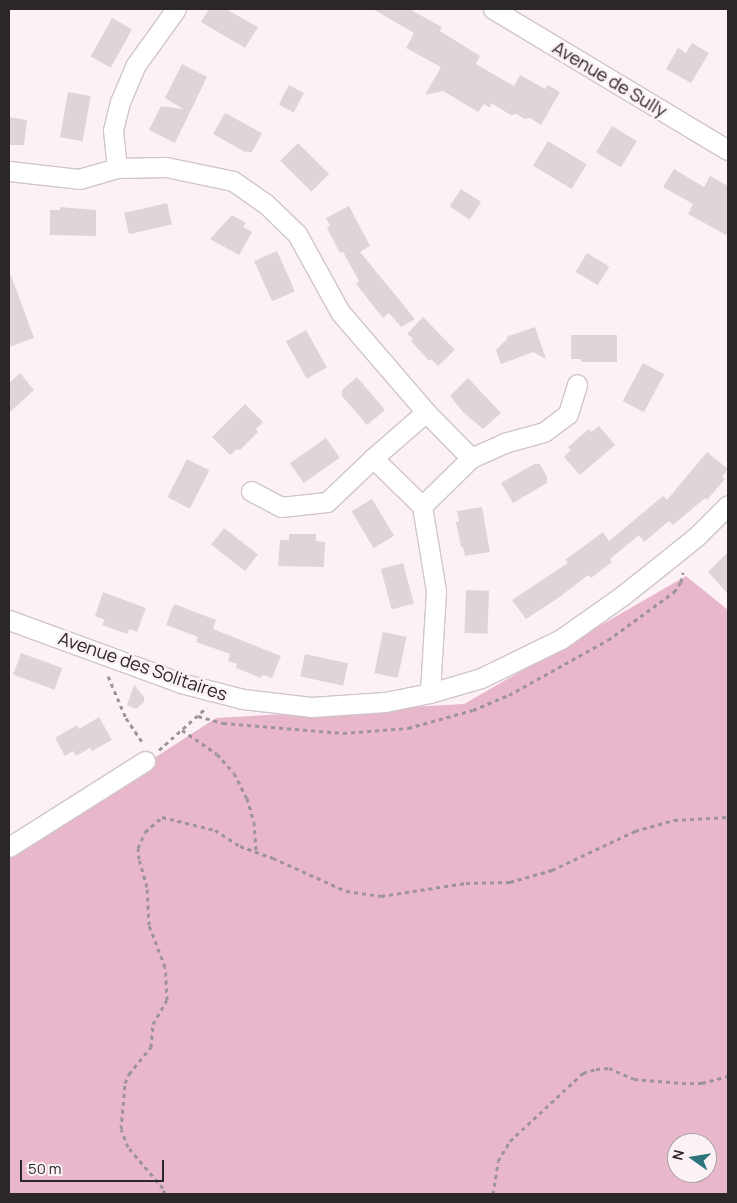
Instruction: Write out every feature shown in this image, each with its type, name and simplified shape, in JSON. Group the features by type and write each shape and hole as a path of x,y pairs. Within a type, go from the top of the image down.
{"street":[{"path":"117,168 113,130 120,102 135,66 176,9"},
{"name":"Avenue de Sully","path":"492,9 728,150"},
{"path":"9,171 78,179 117,168 166,167 233,181 265,203 297,234 340,312 426,412 471,458"},
{"path":"422,506 471,458 504,443 544,432 568,414 577,384"},
{"path":"251,491 281,507 327,502 373,458 426,412"},
{"path":"373,458 422,506 436,591 430,693"},
{"name":"Avenue des Solitaires","path":"9,620 181,683 264,702 311,707 385,702 430,693 481,678 560,639 622,596 676,553 698,535 728,505"},
{"path":"9,847 148,755"}],"path":[{"path":"94,651 110,680 126,718 148,755 198,716"},
{"path":"182,730 217,754 234,772 247,798 254,822 256,851"},
{"path":"165,1194 163,1188 128,1147 121,1130 125,1083 129,1074 151,1047 153,1024 164,1009 168,993 163,959 149,925 146,887 138,848 145,832 162,817 206,826 240,846 256,851 346,891 355,894 388,896 466,883 510,882 552,870 635,831 674,820 728,817"},
{"path":"493,1194 498,1161 510,1141 583,1073 609,1068 634,1079 682,1083 702,1083 728,1076"}],"shaded area":[{"path":"686,576 728,610 728,1194 9,1194 9,852 216,718 464,704"}],"building":[{"path":"209,9 226,9 258,27 245,48 201,22"},
{"path":"373,9 409,9 442,27 440,31 480,56 476,64 514,86 520,75 545,89 548,85 560,92 541,125 530,118 524,119 517,114 511,115 491,103 490,108 484,104 478,112 443,91 425,95 441,67 406,48 414,33"},
{"path":"112,18 132,29 111,68 91,56"},
{"path":"692,43 709,53 691,83 666,69 678,48 686,53"},
{"path":"182,64 207,77 175,143 149,130 161,106 183,109 165,98"},
{"path":"289,85 304,93 294,112 279,104"},
{"path":"68,92 91,96 83,141 60,137"},
{"path":"225,113 262,133 252,152 245,152 213,134"},
{"path":"9,117 27,120 24,145 9,145"},
{"path":"612,126 637,141 621,168 596,153"},
{"path":"548,141 587,164 572,189 533,166"},
{"path":"298,143 329,174 311,192 280,161"},
{"path":"674,169 704,187 710,176 728,186 728,236 688,214 693,204 663,187"},
{"path":"461,189 481,202 470,220 450,207"},
{"path":"167,203 172,224 129,234 124,213"},
{"path":"349,206 370,246 360,252 415,319 401,327 389,313 383,318 356,284 359,281 343,252 340,253 327,228 330,226 326,218"},
{"path":"60,207 96,210 96,236 50,235 50,210 60,210"},
{"path":"232,215 246,223 243,227 252,232 239,255 210,239"},
{"path":"277,251 295,291 272,301 254,261"},
{"path":"587,253 609,266 598,285 576,272"},
{"path":"9,275 11,275 34,338 9,347"},
{"path":"423,317 455,350 438,366 431,359 429,361 407,334"},
{"path":"535,327 546,359 533,352 501,364 496,350 508,338 506,337"},
{"path":"306,330 327,368 307,379 286,341"},
{"path":"571,335 617,335 617,362 581,362 581,359 571,359"},
{"path":"643,363 664,374 644,412 623,401"},
{"path":"20,373 34,390 9,413 9,383"},
{"path":"357,377 385,410 367,425 342,396 342,390"},
{"path":"468,378 501,413 483,429 463,412 450,396"},
{"path":"245,404 263,422 256,429 258,432 240,450 237,449 230,455 212,437"},
{"path":"599,426 615,445 580,475 564,457 571,450 568,447 589,429 591,432"},
{"path":"326,438 340,458 304,483 290,463"},
{"path":"707,452 728,469 722,477 725,479 707,500 705,498 673,525 669,521 644,542 639,535 610,559 612,562 591,578 588,575 526,619 512,600 568,563 565,560 603,532 609,541 663,496 667,500"},
{"path":"187,459 209,470 190,509 167,497"},
{"path":"534,464 540,464 547,477 547,483 513,503 501,483"},
{"path":"372,499 394,536 374,548 351,511"},
{"path":"482,507 490,552 465,556 463,547 461,547 456,522 459,521 457,511"},
{"path":"224,528 258,554 245,571 211,545"},
{"path":"289,534 316,534 316,541 325,542 324,567 278,566 280,540 289,540"},
{"path":"728,552 728,594 708,572"},
{"path":"403,563 414,604 392,610 381,569"},
{"path":"466,590 489,591 487,634 464,633"},
{"path":"103,592 146,608 137,632 129,629 127,634 102,625 105,620 95,616"},
{"path":"174,604 216,620 213,629 281,656 272,678 263,675 261,678 236,668 237,664 228,661 230,654 196,642 198,637 166,625"},
{"path":"383,632 406,637 398,678 374,673"},
{"path":"21,653 62,668 54,690 13,675"},
{"path":"305,654 348,663 343,686 300,676"},
{"path":"134,685 144,697 144,702 136,709 127,705"},
{"path":"99,717 112,740 92,751 90,748 76,756 73,751 65,756 55,738 77,725 79,729"}]}
